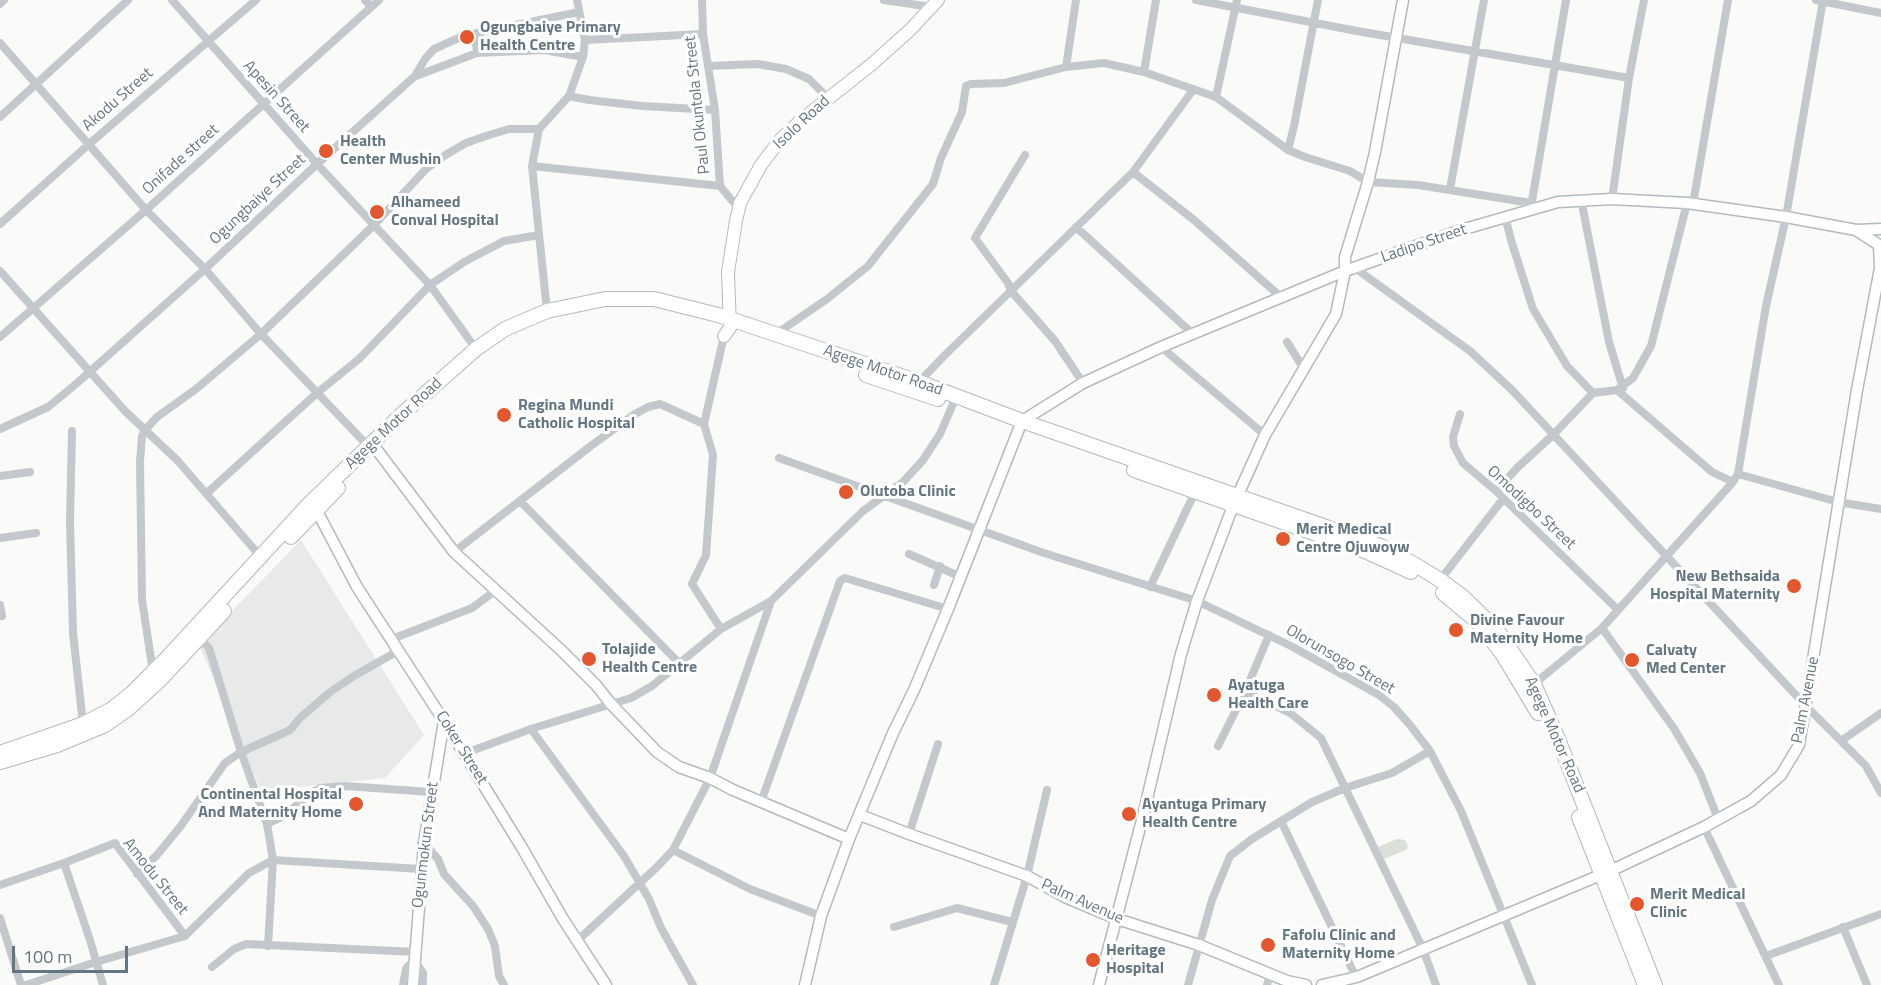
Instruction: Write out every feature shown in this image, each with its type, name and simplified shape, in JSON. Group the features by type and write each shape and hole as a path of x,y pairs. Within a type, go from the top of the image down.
{"highway":[{"name":"Agege Motor Road","path":"373,448 401,416 476,349 505,329 547,311 605,299 654,299 953,404 1020,424 1235,501 1365,551 1408,570 1447,596 1479,623 1503,655 1534,705 1559,760 1570,795 1655,985"},
{"name":"Agege Motor Road","path":"0,753 83,724 112,709 132,693 260,556 373,448 480,355 543,321 584,310 626,306 656,308 775,334 919,382 1196,492 1235,501 1381,546 1440,580 1463,597 1497,630 1534,684 1558,739 1645,985"},
{"name":"Agege Motor Road","path":"0,762 57,745 105,726 128,709 160,680 199,638 313,507"}],"main road":[{"name":"Isolo Road","path":"725,324 728,272 740,203 761,165 780,140 800,121 880,58 938,0"},
{"name":"Isolo Road","path":"725,324 727,234 734,203 765,148 790,121 883,46 927,3"}],"street":[{"path":"0,4 4,0"},
{"path":"0,117 128,0"},
{"name":"Apesin Street","path":"172,0 317,164 430,285 476,349"},
{"name":"Akodu Street","path":"0,224 256,0"},
{"path":"365,0 370,7"},
{"name":"Onifade street","path":"0,337 146,210 379,0"},
{"path":"547,311 532,166 539,129 569,96 583,57 585,40 577,0"},
{"name":"Paul Okuntola Street","path":"702,0 704,34 715,110 720,186 734,203"},
{"path":"884,0 927,3"},
{"path":"1066,67 1076,0"},
{"path":"1144,72 1156,0"},
{"path":"1196,0 1236,4 1314,22 1629,78"},
{"path":"1288,150 1318,0"},
{"path":"1402,0 1368,182 1345,257 1350,270 1470,351 1512,390 1806,706 1866,766 1881,793"},
{"path":"1450,189 1484,0"},
{"path":"775,334 826,299 868,266 933,183 941,158 962,112 966,86 1004,83 1066,67 1104,63 1144,72 1216,97 1288,150 1350,171 1368,182 1390,182 1450,189 1531,206 1566,0"},
{"path":"1612,199 1629,78 1644,0"},
{"path":"1496,491 1593,393 1620,389 1633,378 1651,346 1690,203 1728,0"},
{"path":"1534,684 1602,628 1735,478 1766,306 1786,217 1820,0 1881,13"},
{"path":"1216,97 1236,4"},
{"name":"Ogungbaiye Street","path":"0,429 48,407 205,269 415,76 434,49 449,41 475,34 579,12"},
{"path":"475,34 477,52"},
{"path":"585,40 704,34"},
{"path":"0,43 146,210 205,269 316,393 373,448 454,552 562,651 650,745 679,767 710,778 849,839"},
{"path":"415,76 477,52 544,50 583,57"},
{"path":"708,66 758,64 786,69 809,80 823,93"},
{"path":"919,382 1133,172 1193,90"},
{"path":"569,96 642,106 715,110"},
{"path":"153,672 142,600 140,461 142,436 145,430 157,417 196,389 261,334 375,224 426,169 466,143 508,129 539,129"},
{"path":"1025,155 975,238 1008,283 1011,291 1055,341 1083,383"},
{"path":"532,166 720,186"},
{"path":"1133,172 1194,220 1282,298"},
{"path":"1581,199 1620,389 1712,472 1838,502 1881,508"},
{"name":"Ladipo Street","path":"1020,424 1083,383 1161,347 1350,270 1531,206 1581,199 1690,203 1856,230 1881,230"},
{"path":"1505,216 1533,309 1568,366 1593,393"},
{"path":"1076,227 1194,335"},
{"name":"Ladipo Street","path":"1856,230 1880,246"},
{"name":"Palm Avenue","path":"1322,985 1355,980 1423,949 1606,873 1751,801 1782,775 1799,745 1838,502 1880,265 1880,246 1876,238 1877,233 1881,230"},
{"path":"207,493 316,393 359,359 430,285 456,267 504,241 539,235"},
{"path":"1099,985 1181,654 1197,601 1235,501 1265,435 1336,314 1350,270"},
{"path":"0,271 125,411 178,461 260,556"},
{"path":"721,629 692,584 706,555 708,540 713,455 704,424 725,324"},
{"path":"1287,342 1304,369"},
{"path":"1161,347 1265,435"},
{"path":"454,552 601,439 648,407 660,404 704,424"},
{"path":"463,754 531,729 631,698 652,686 721,629 771,602 863,511 903,482 923,460 940,434 953,404"},
{"name":"Omodigbo Street","path":"1460,414 1453,437 1454,446 1463,463 1496,491 1617,609"},
{"path":"805,985 821,916 849,839 892,733 914,690 948,609 1020,424"},
{"path":"72,430 70,521 73,633 83,724"},
{"name":"Olorunsogo Street","path":"779,458 1044,553 1197,601 1319,661 1379,695 1394,707 1430,751 1461,811 1532,985"},
{"path":"0,476 30,472"},
{"path":"1150,586 1196,492"},
{"path":"1440,580 1503,499"},
{"path":"520,501 680,663"},
{"name":"Coker Street","path":"313,507 357,587 444,721 606,985"},
{"path":"0,538 36,533"},
{"path":"909,554 961,577"},
{"path":"934,585 940,566"},
{"path":"761,802 778,749 840,581 845,578 948,609"},
{"path":"392,639 472,608 495,591"},
{"path":"577,941 673,850 710,778 771,602"},
{"path":"0,605 2,616"},
{"path":"1602,628 1675,730 1700,773 1718,819"},
{"path":"1218,746 1269,636"},
{"path":"199,638 209,648 241,752 267,824 273,860 268,946"},
{"path":"137,874 157,855 180,827 225,763 241,752 290,729 330,692 398,651"},
{"path":"1245,692 1290,713 1321,738 1423,949 1436,985"},
{"path":"1841,741 1881,713"},
{"name":"Ogunmokun Street","path":"413,985 424,843 444,721"},
{"path":"531,729 640,882 650,899 661,928 693,985"},
{"path":"909,834 938,744"},
{"path":"1188,985 1212,900 1230,856 1252,839 1312,802 1345,788 1392,774 1430,751"},
{"path":"267,824 282,817 320,788 345,786 431,792"},
{"path":"994,985 1027,876 1047,790"},
{"name":"Palm Avenue","path":"860,814 1027,876 1067,898 1117,919 1199,945 1269,980 1306,985"},
{"path":"1281,821 1353,971 1355,980"},
{"path":"1704,826 1779,985"},
{"name":"Amodu Street","path":"0,885 115,843 185,936"},
{"path":"424,843 438,859 444,874 473,906 488,929 495,946 499,976 504,985"},
{"path":"673,850 750,889 821,916"},
{"path":"0,918 24,985 185,936 249,873 273,860 421,869"},
{"path":"64,863 103,985"},
{"path":"894,927 957,908 1012,922"},
{"path":"1766,956 1881,914"},
{"path":"1844,927 1867,985"},
{"path":"212,967 234,949 246,944 415,961"},
{"path":"403,985 406,969 415,961"},
{"path":"415,961 423,973 423,985"}],"shaded area":[{"path":"301,540 424,735 385,778 288,788 264,798 199,645"},
{"path":"1397,839 1405,840 1408,846 1406,850 1384,859 1378,847"}],"place":[{"name":"Ogungbaiye Primary Health Centre","path":"467,37"},
{"name":"Health Center Mushin","path":"326,151"},
{"name":"Alhameed Conval Hospital","path":"377,212"},
{"name":"Regina Mundi Catholic Hospital","path":"504,415"},
{"name":"Olutoba Clinic","path":"846,492"},
{"name":"Merit Medical Centre Ojuwoyw","path":"1283,539"},
{"name":"New Bethsaida Hospital Maternity","path":"1794,586"},
{"name":"Divine Favour Maternity Home","path":"1456,630"},
{"name":"Tolajide Health Centre","path":"589,659"},
{"name":"Calvaty Med Center","path":"1632,660"},
{"name":"Ayatuga Health Care","path":"1214,695"},
{"name":"Continental Hospital And Maternity Home","path":"356,804"},
{"name":"Ayantuga Primary Health Centre","path":"1129,814"},
{"name":"Merit Medical Clinic","path":"1637,904"},
{"name":"Fafolu Clinic and Maternity Home","path":"1268,945"},
{"name":"Heritage Hospital","path":"1093,960"}]}
